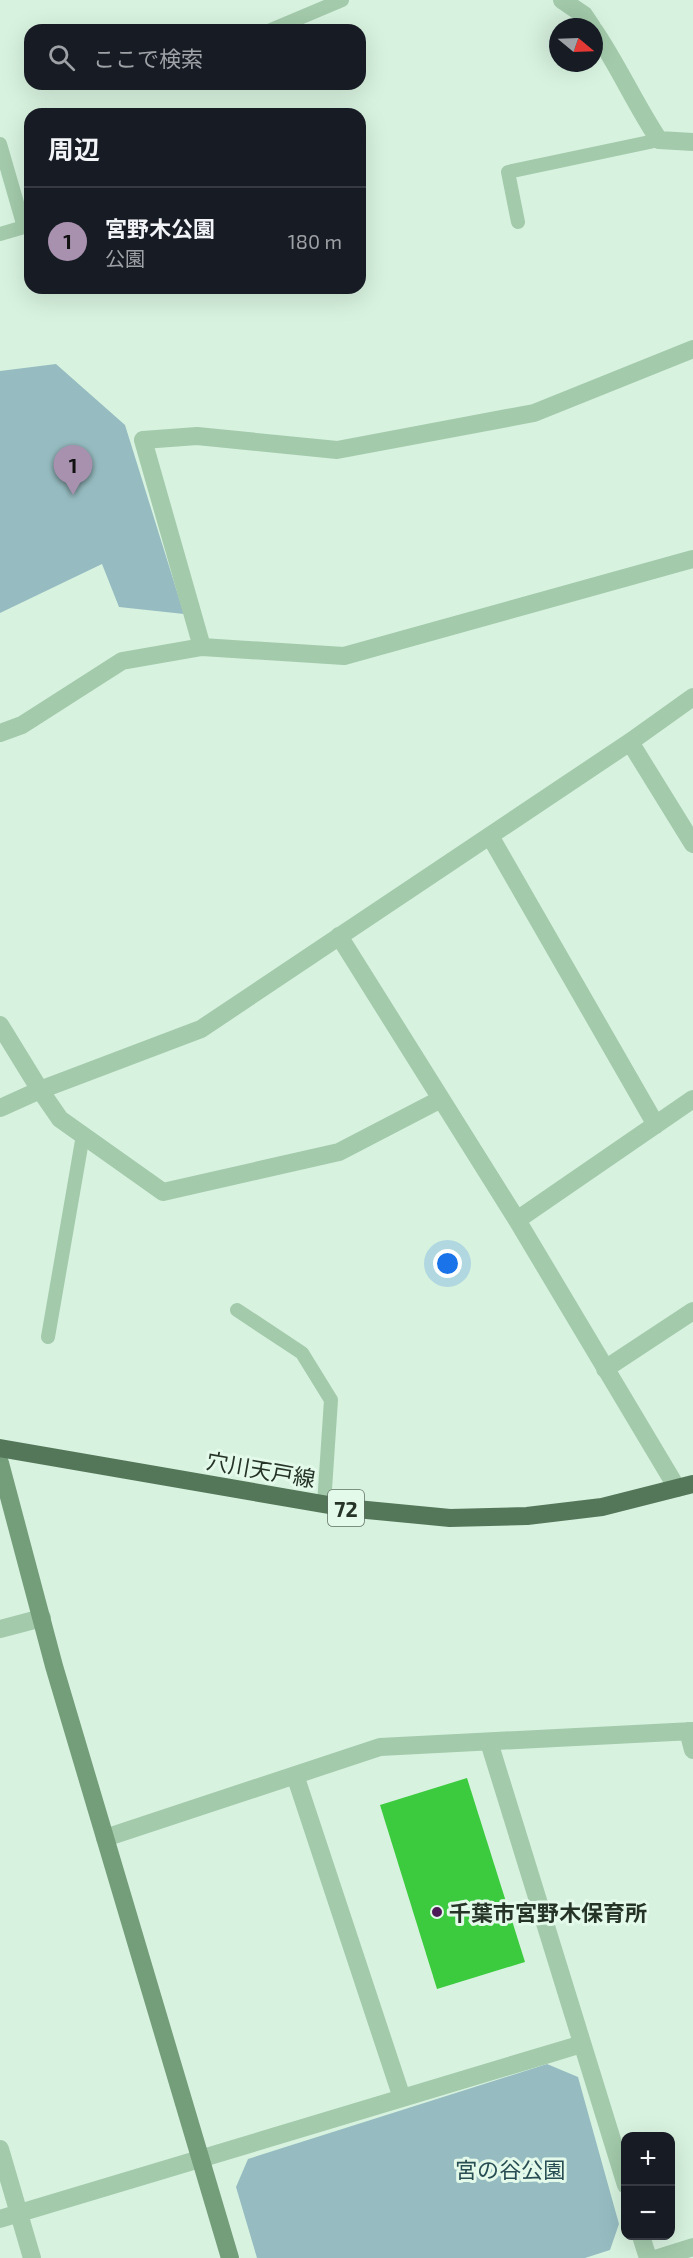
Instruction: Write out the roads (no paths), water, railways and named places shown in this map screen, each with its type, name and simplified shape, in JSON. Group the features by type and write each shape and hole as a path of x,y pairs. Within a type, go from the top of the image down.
{"main road":[{"name":"穴川天戸線","path":"0,1448 324,1504 450,1518 527,1516 602,1507 685,1486"}],"street":[{"path":"562,0 586,18"},
{"path":"603,44 644,118 659,140 693,142"},
{"path":"202,647 143,440 197,436 337,450 534,413 693,349"},
{"path":"0,733 22,725 122,661 202,647 344,656 693,559"},
{"path":"0,1108 40,1090 201,1029 693,698"},
{"path":"630,742 693,844"},
{"path":"490,836 656,1125"},
{"path":"339,936 517,1220 605,1369 685,1486"},
{"path":"0,1025 60,1119 163,1192 339,1152 441,1099"},
{"path":"517,1220 693,1099"},
{"path":"605,1369 693,1311"},
{"path":"0,1462 105,1838 230,2258"},
{"path":"0,1629 42,1618"},
{"path":"105,1838 380,1747 690,1731 693,1750"},
{"path":"489,1742 621,2169"},
{"path":"295,1775 402,2098"},
{"path":"0,2219 582,2044"},
{"path":"0,2150 32,2258"},
{"path":"643,2240 648,2258"},
{"path":"658,2258 693,2247"}],"lane":[{"path":"285,24 342,0"},
{"path":"518,222 508,172 659,140"},
{"path":"0,144 24,227 0,234"},
{"path":"48,1337 83,1135"},
{"path":"237,1310 302,1353 331,1400 324,1504"}],"place":[{"name":"宮野木公園","path":"73,495"},
{"name":"千葉市宮野木保育所","path":"437,1912"}],"park label":[{"name":"宮の谷公園","path":"510,2169"}]}
